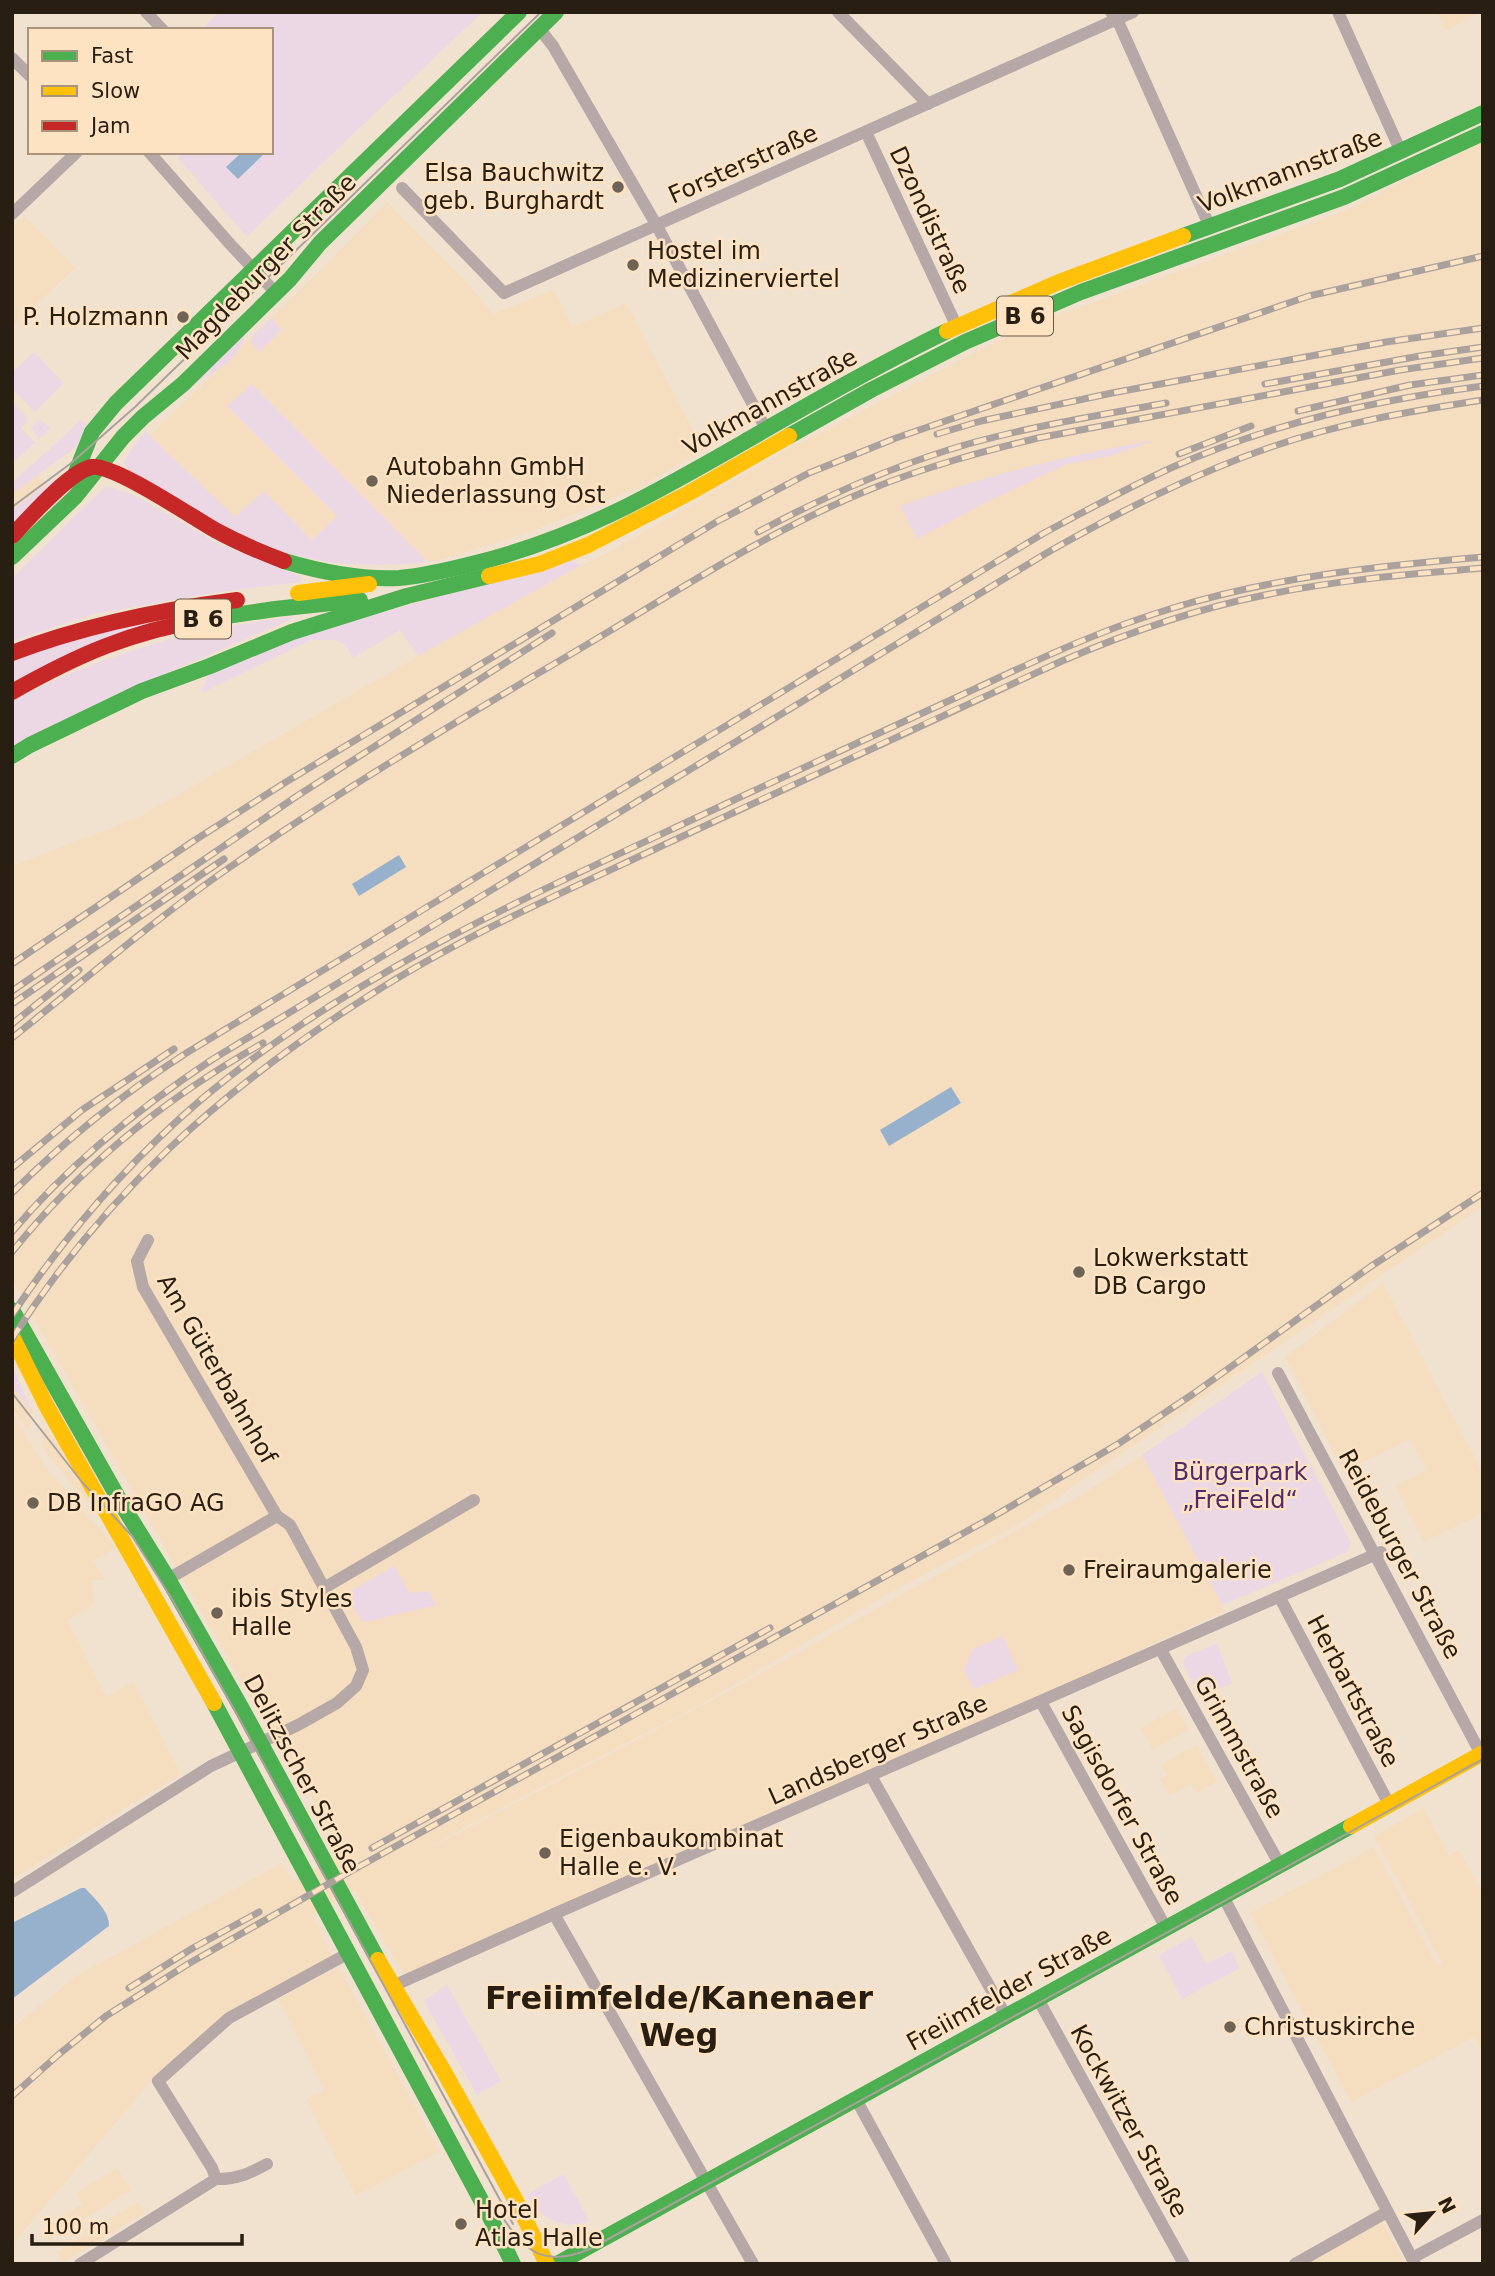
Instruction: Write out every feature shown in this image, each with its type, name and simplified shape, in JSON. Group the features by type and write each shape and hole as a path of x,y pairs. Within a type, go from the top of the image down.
{"main road":[{"name":"Magdeburger Straße","path":"12,536 75,475 92,432 122,397 519,12"},
{"name":"Magdeburger Straße","path":"12,557 75,496 123,437 183,384 276,293 358,204 556,12"},
{"name":"Volkmannstraße","path":"100,467 121,475 224,536 288,563 367,577 397,578 479,562 536,547 643,499 865,373 957,327 1074,275 1328,184 1483,113"},
{"name":"Volkmannstraße","path":"407,596 540,564 588,545 689,493 871,390 965,342 1082,292 1344,197 1483,133"},
{"path":"75,475 87,468 100,467"},
{"path":"12,653 59,636 147,614 202,604 359,586 397,578"},
{"name":"B 6","path":"12,692 94,650 131,636 178,624 232,613 407,596"},
{"path":"12,756 142,691 292,632 407,596"},
{"name":"Delitzscher Straße","path":"12,1310 261,1743 322,1859 516,2201 547,2264"},
{"name":"Delitzscher Straße","path":"12,1336 46,1405 241,1752 513,2264"},
{"name":"Freiimfelder Straße","path":"557,2264 1482,1754"}],"street":[{"path":"146,12 161,28"},
{"path":"838,12 928,104"},
{"name":"Forsterstraße","path":"402,188 503,293 928,104 1114,16 1133,12"},
{"path":"1338,12 1401,152"},
{"path":"1114,16 1210,226"},
{"path":"539,28 657,226 766,429"},
{"path":"12,58 28,74"},
{"name":"Dzondistraße","path":"866,132 957,327"},
{"path":"12,214 75,154"},
{"path":"151,154 276,293"},
{"name":"Am Güterbahnhof","path":"148,1240 137,1261 143,1287 277,1516 290,1525 356,1647 363,1670 356,1686 337,1703 261,1743"},
{"name":"Reideburger Straße","path":"1278,1373 1378,1554 1482,1754"},
{"path":"324,1588 474,1500"},
{"path":"168,1578 277,1516"},
{"name":"Landsberger Straße","path":"393,1986 1378,1554"},
{"name":"Herbartstraße","path":"1280,1598 1389,1804"},
{"name":"Grimmstraße","path":"1161,1650 1280,1865"},
{"name":"Sagisdorfer Straße","path":"1041,1702 1166,1928"},
{"path":"12,1892 211,1766 261,1743"},
{"path":"872,1776 1006,2016"},
{"path":"1223,1896 1413,2261 1483,2220"},
{"path":"554,1914 753,2264"},
{"path":"216,2179 212,2168 158,2081 229,2018 349,1953"},
{"name":"Kockwitzer Straße","path":"1038,1999 1185,2264"},
{"path":"856,2099 946,2264"},
{"path":"80,2264 216,2179 228,2180 267,2164"},
{"path":"1295,2264 1387,2212"}],"shaded area":[{"path":"1437,12 1482,12 1445,31"},
{"path":"1483,142 1483,1206 1019,1524 886,1595 707,1701 461,1829 426,1850 709,1702 1084,1493 1142,1455 1225,1611 860,1779 405,1978 355,1890 312,1915 333,1957 260,1997 153,2079 12,2245 12,2028 76,1976 282,1863 293,1881 341,1854 285,1747 265,1723 12,1280 12,866 139,817 418,656 449,630 607,553 790,448 1022,328 1341,212"},
{"path":"387,202 466,281 493,314 554,290 573,327 626,303 704,450 640,487 530,532 438,561 351,558 240,524 148,437"},
{"path":"24,215 75,268 12,327 12,228"},
{"path":"38,475 46,485 12,510 12,494"},
{"path":"1383,1283 1483,1473 1483,1513 1424,1542 1395,1486 1426,1470 1410,1439 1344,1472 1285,1357"},
{"path":"12,1386 33,1412 29,1416 31,1425 27,1429 12,1409"},
{"path":"12,1412 43,1464 116,1548 93,1561 106,1580 92,1580 95,1605 68,1620 106,1697 134,1682 181,1774 12,1879"},
{"path":"45,1427 81,1474 109,1526 42,1447"},
{"path":"1176,1708 1188,1730 1153,1750 1141,1728"},
{"path":"1197,1745 1217,1782 1196,1793 1191,1784 1169,1796 1160,1779 1167,1775 1161,1764"},
{"path":"1424,1808 1449,1855 1459,1850 1483,1894 1483,2053 1474,2037 1351,2102 1250,1913 1374,1847 1437,1965 1442,1963 1374,1836"},
{"path":"339,1967 440,2152 356,2196 306,2099 324,2090 278,1999"},
{"path":"117,2168 131,2190 48,2241 41,2230 82,2204 76,2193"},
{"path":"138,2202 145,2213 63,2263 56,2252"},
{"path":"1382,2221 1405,2264 1306,2264"}],"green space":[{"path":"219,12 483,12 247,237 178,158 182,154 273,154 273,28 203,28"},
{"path":"272,318 282,330 259,352 251,343 254,334"},
{"path":"246,332 238,351 231,359 190,387"},
{"path":"34,352 64,383 35,412 12,388 12,373"},
{"path":"252,384 428,562 350,564 311,559 274,549 199,513 128,469 123,462 145,431 235,517 264,491 312,540 337,516 227,406"},
{"path":"12,402 27,417 27,422 21,428 35,443 12,463"},
{"path":"39,419 51,428 39,439 31,428"},
{"path":"81,420 86,424 76,447 12,494 12,483"},
{"path":"1155,440 1112,456 1067,464 917,539 900,506 1026,467"},
{"path":"55,479 57,481 12,525 12,510"},
{"path":"106,486 136,496 217,543 302,577 300,582 212,593 93,614 12,641 12,578"},
{"path":"570,560 581,565 418,656 400,630 353,658 344,644 335,640 311,640 201,693 211,668 320,630"},
{"path":"216,613 12,683 12,662 52,645 107,630"},
{"path":"292,617 108,698 12,747 12,701 47,684 80,669 148,646 218,629"},
{"path":"12,1367 33,1412 12,1386"},
{"name":"Bürgerpark „FreiFeld“","path":"1262,1372 1351,1543 1347,1552 1222,1605 1142,1455"},
{"path":"394,1566 410,1593 429,1591 436,1605 365,1622 361,1620 347,1596"},
{"path":"1003,1636 1018,1670 974,1689 964,1670 973,1649"},
{"path":"1217,1643 1232,1683 1201,1698 1183,1663 1185,1657"},
{"path":"1192,1937 1206,1964 1231,1951 1240,1968 1182,1999 1159,1955"},
{"path":"447,1985 501,2081 477,2095 424,2001"},
{"path":"562,2175 589,2221 570,2224 553,2220 538,2210 526,2195"}],"water":[{"path":"240,154 264,154 238,179 226,167"},
{"path":"399,855 406,867 359,896 352,884"},
{"path":"951,1087 961,1103 889,1146 880,1130"},
{"path":"85,1888 101,1906 109,1926 12,1999 12,1923"}],"tram line":[{"path":"12,507 70,464 135,407 541,12"},
{"path":"12,1393 82,1482 132,1536 172,1599 513,2224"},
{"path":"502,2216 520,2241 540,2254 563,2257 592,2248 1483,1759"}],"railway":[{"path":"12,964 286,782 718,521 809,473 896,438 1309,296 1483,256"},
{"path":"937,434 981,421 1112,393 1386,342 1483,328"},
{"path":"1265,384 1483,347"},
{"path":"12,1038 193,893 349,788 718,566 832,506 933,467 1038,438 1400,370 1483,358"},
{"path":"1298,411 1410,385 1483,375"},
{"path":"12,1193 96,1118 188,1052 1044,533 1157,475 1210,451 1248,438 1364,406 1483,386"},
{"path":"12,1232 57,1183 106,1138 213,1059 1050,551 1158,494 1271,447 1349,424 1483,400"},
{"path":"758,532 861,482 941,452 1067,421 1166,403"},
{"path":"1179,454 1251,426"},
{"path":"12,1315 54,1256 100,1200 150,1147 203,1098 263,1051 327,1008 392,968 460,932 528,897 765,786 1044,657 1120,626 1173,608 1249,588 1365,569 1483,557"},
{"path":"12,1339 86,1237 127,1191 215,1107 314,1032 367,997 477,934 963,706 1111,641 1213,607 1292,590 1374,578 1483,568"},
{"path":"12,991 297,796 552,633"},
{"path":"12,1004 224,859"},
{"path":"12,1024 79,970"},
{"path":"12,1252 67,1191 127,1136 193,1086 263,1043"},
{"path":"12,1168 82,1110 174,1049"},
{"path":"12,2096 106,2016 188,1964 360,1866 989,1519 1118,1444 1193,1394 1370,1267 1483,1193"},
{"path":"372,1848 770,1628"},
{"path":"129,1988 193,1948 259,1912"}],"traffic: fast":[{"path":"75,475 92,432 116,403 519,12"},
{"path":"12,557 75,497 123,437 183,384 290,279 320,243 556,12"},
{"path":"1183,236 1340,179 1483,113"},
{"path":"789,436 965,342 1081,292 1344,197 1483,133"},
{"path":"284,561 340,574 399,578 472,564 548,541 650,495 848,383 947,331"},
{"path":"12,756 142,691 292,632 407,596 489,576"},
{"path":"206,619 360,600"},
{"path":"12,1310 242,1709 378,1960"},
{"path":"214,1703 513,2264"},
{"path":"557,2264 1351,1826"}],"traffic: slow":[{"path":"947,331 1059,282 1183,236"},
{"path":"489,576 540,564 588,545 689,493 789,436"},
{"path":"298,593 369,584"},
{"path":"12,1336 46,1405 214,1703"},
{"path":"1351,1826 1483,1753"},
{"path":"378,1960 516,2201 547,2264"}],"traffic: jam":[{"path":"12,536 73,477 92,467 103,468 135,482 223,534 284,561"},
{"path":"12,653 67,634 123,620 237,600"},
{"path":"12,692 60,666 106,646 153,631 206,619"}],"place":[{"name":"Elsa Bauchwitz geb. Burghardt","path":"618,187"},
{"name":"Hostel im Medizinerviertel","path":"633,265"},
{"name":"P. Holzmann","path":"183,317"},
{"name":"Autobahn GmbH Niederlassung Ost","path":"372,481"},
{"name":"Lokwerkstatt DB Cargo","path":"1079,1272"},
{"name":"DB InfraGO AG","path":"33,1503"},
{"name":"Freiraumgalerie","path":"1069,1570"},
{"name":"ibis Styles Halle","path":"217,1613"},
{"name":"Eigenbaukombinat Halle e. V.","path":"545,1853"},
{"name":"Christuskirche","path":"1230,2027"},
{"name":"Hotel Atlas Halle","path":"461,2224"}],"district":[{"name":"Freiimfelde/Kanenaer Weg","path":"679,2016"}]}
